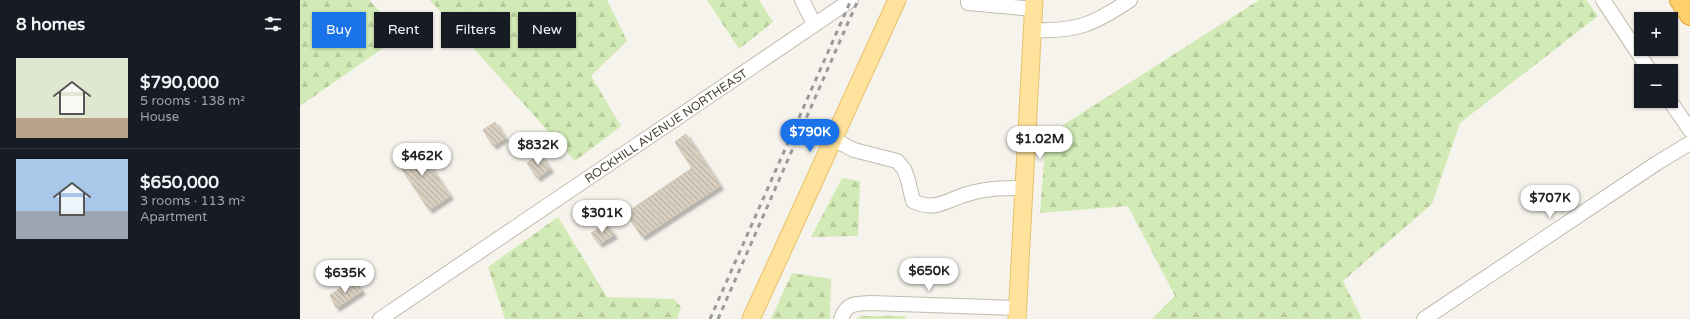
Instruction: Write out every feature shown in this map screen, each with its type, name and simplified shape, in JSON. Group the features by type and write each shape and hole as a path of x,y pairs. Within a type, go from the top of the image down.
{"highway":[{"path":"1680,0 1690,16"}],"main road":[{"path":"750,319 897,0"},
{"path":"1017,314 1034,4"}],"street":[{"path":"802,0 814,24"},
{"name":"ROCKHILL AVENUE NORTHEAST","path":"380,319 517,228 851,0"},
{"path":"968,0 968,3 1034,4"},
{"path":"1033,30 1065,30 1088,24 1109,14 1130,0"},
{"path":"1603,0 1645,64"},
{"path":"1675,108 1690,130"},
{"path":"833,139 854,150 875,154 897,161 906,175 912,201 918,204 931,207 970,193 1003,188 1023,188"},
{"path":"1424,319 1656,163 1690,143"},
{"path":"844,313 853,304 871,303 1017,314"}],"green space":[{"path":"300,0 369,0 380,12 374,12 374,48 383,48 300,106"},
{"path":"430,0 607,0 627,41 591,76 621,126 575,161 473,48 510,48 510,12 441,12"},
{"path":"707,0 759,0 773,22 739,49"},
{"path":"1259,0 1586,0 1598,16 1460,123 1432,204 1343,281 1362,319 1152,319 1175,296 1128,206 1040,213 1046,136"},
{"path":"842,178 860,181 858,236 811,237"},
{"path":"558,217 607,297 674,299 681,307 677,319 505,319 488,267"},
{"path":"792,273 831,279 830,319 771,319"},
{"path":"861,316 906,316 905,319 856,319"}],"building":[{"path":"495,122 505,138 493,146 483,130"},
{"path":"686,134 720,186 642,237 626,213 692,168 675,142"},
{"path":"414,143 450,196 429,210 394,157"},
{"path":"540,154 550,169 537,178 527,163"},
{"path":"606,224 614,235 599,244 591,233"},
{"path":"353,280 362,291 336,308 330,295"}],"railway":[{"path":"710,319 851,0"},
{"path":"718,319 858,0"}]}
